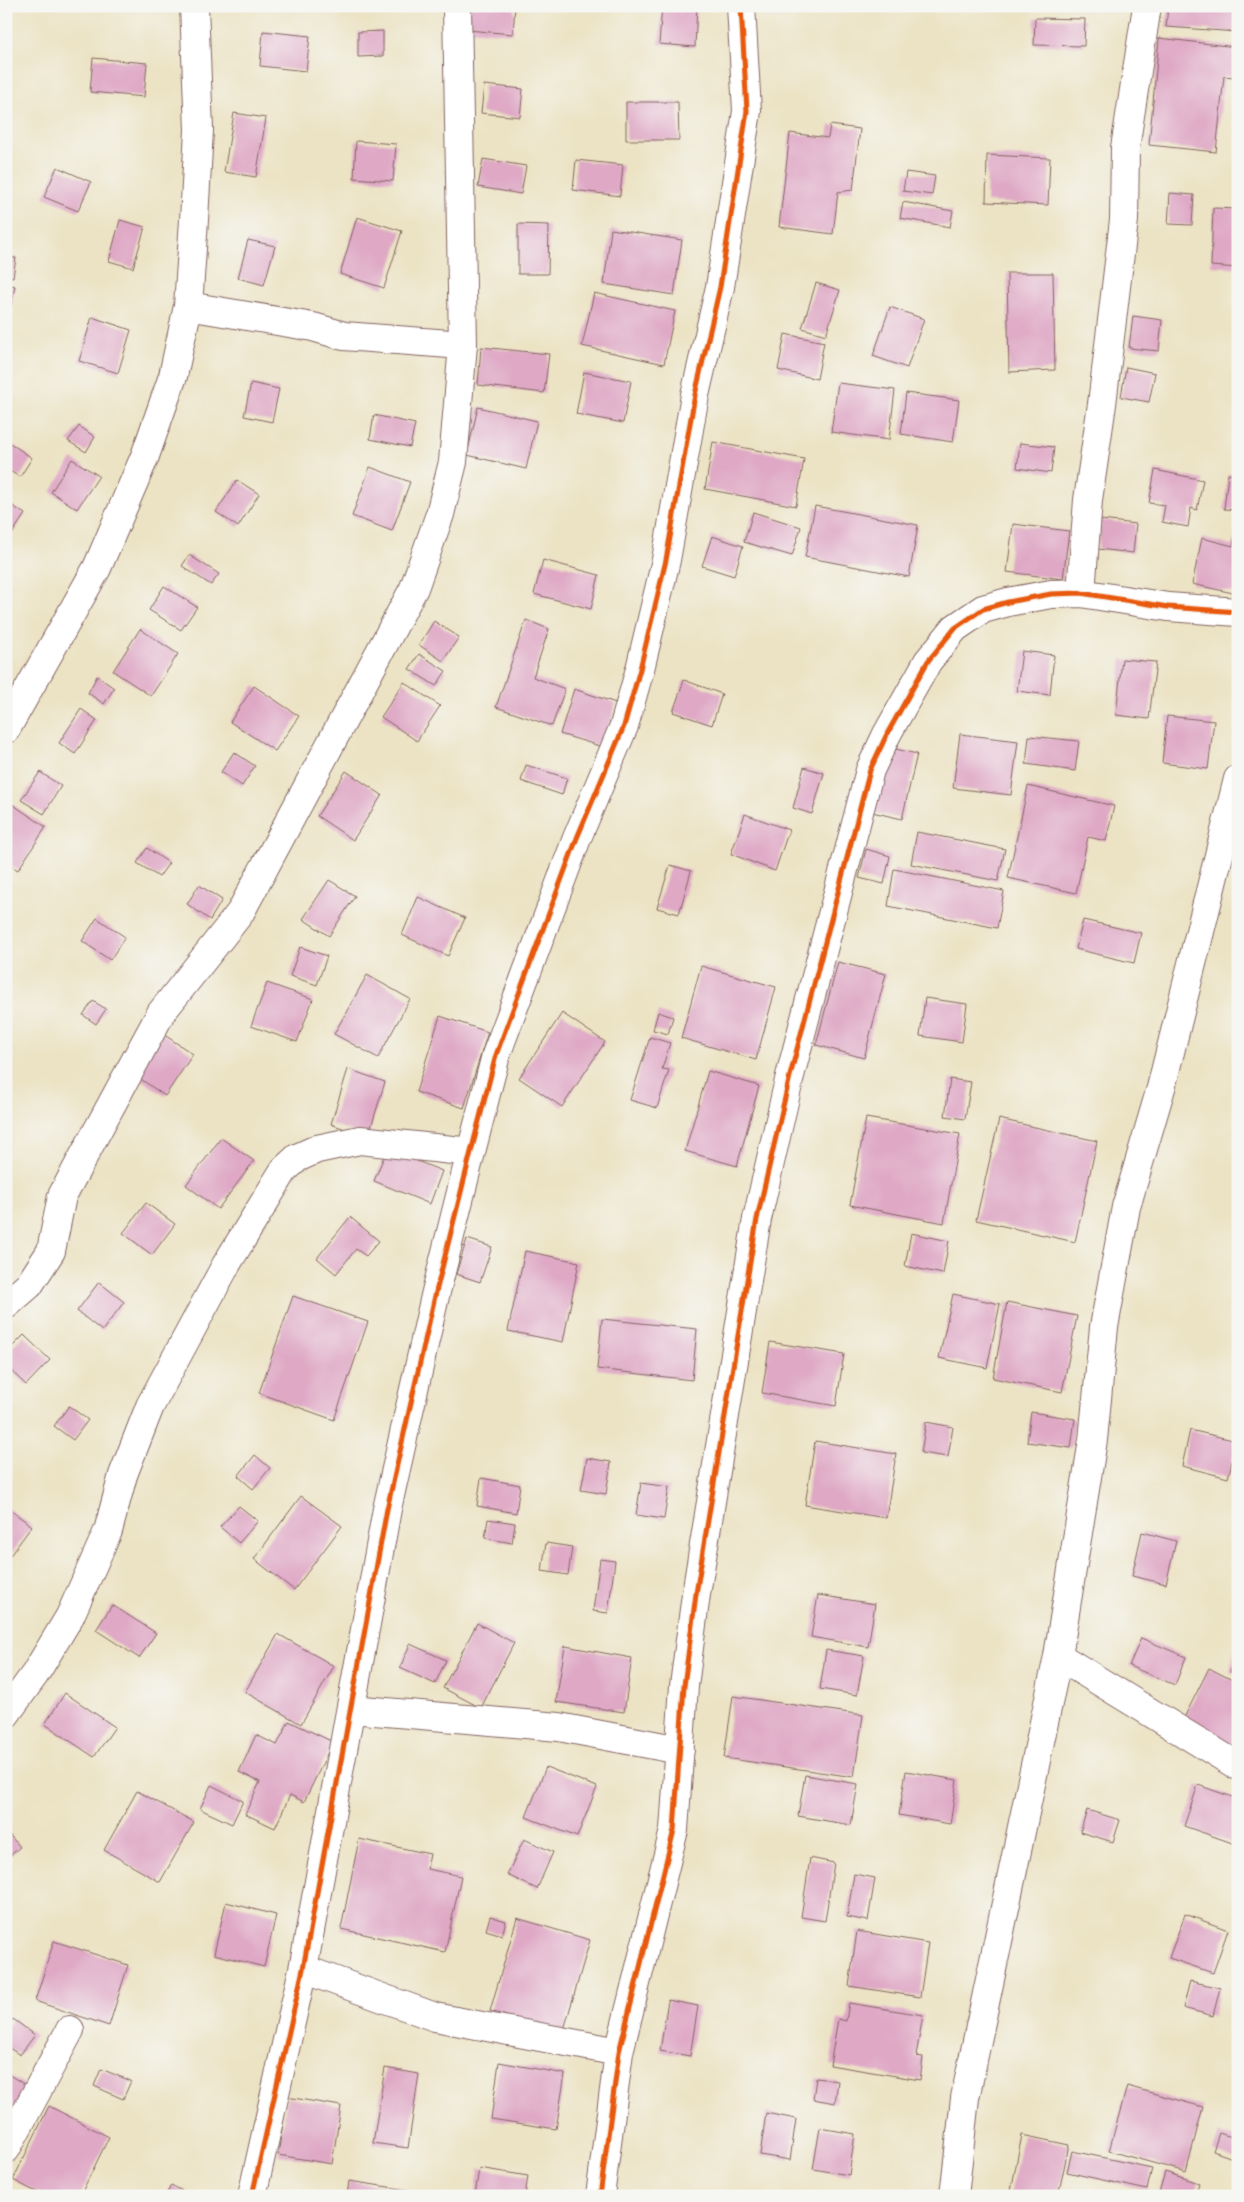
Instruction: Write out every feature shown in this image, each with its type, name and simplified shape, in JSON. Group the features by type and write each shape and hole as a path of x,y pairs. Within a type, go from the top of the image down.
{"street":[{"path":"6,729 97,568 142,464 173,376 188,306 199,130 194,6"},
{"path":"6,1305 29,1285 51,1251 62,1196 161,1013 240,913 414,588 440,514 453,462 463,345 457,6"},
{"path":"252,2196 303,1970 387,1509 435,1296 471,1152 496,1055 577,838 624,726 640,669 666,560 695,395 720,287 748,111 741,6"},
{"path":"1081,593 1088,500 1102,404 1124,220 1126,148 1146,6"},
{"path":"188,306 313,327 344,336 463,345"},
{"path":"600,2196 619,2052 674,1830 684,1686 696,1594 757,1219 790,1076 870,770 887,734 928,661 955,628 983,609 1051,594 1081,593 1168,607 1238,612"},
{"path":"954,2196 965,2098 1058,1656 1093,1440 1104,1327 1126,1207 1161,1088 1238,779"},
{"path":"6,1714 35,1674 70,1616 108,1531 123,1475 150,1406 226,1265 284,1170 297,1158 317,1149 360,1140 471,1152"},
{"path":"1058,1656 1238,1766"},
{"path":"351,1709 559,1727 680,1750"},
{"path":"303,1970 435,2017 619,2052"},
{"path":"6,2148 70,2030"}],"building":[{"path":"6,6 11,6 9,25 6,25"},
{"path":"469,6 515,6 513,34 467,30"},
{"path":"662,6 697,6 695,47 659,44"},
{"path":"1168,6 1238,6 1238,32 1166,27"},
{"path":"1035,18 1085,19 1084,46 1034,45"},
{"path":"263,31 310,36 306,71 260,66"},
{"path":"383,31 383,56 358,57 358,32"},
{"path":"1159,38 1236,47 1233,77 1224,76 1216,152 1149,145"},
{"path":"93,58 147,63 144,97 90,92"},
{"path":"484,85 523,89 520,117 481,113"},
{"path":"626,102 678,102 679,140 626,140"},
{"path":"234,113 266,118 256,177 224,172"},
{"path":"830,125 860,129 853,190 838,192 833,234 779,227 790,133 828,138"},
{"path":"356,141 396,144 393,181 354,178"},
{"path":"987,155 1050,158 1048,205 986,202"},
{"path":"483,159 526,166 521,194 478,187"},
{"path":"576,160 623,165 620,196 573,190"},
{"path":"57,167 91,182 78,211 44,197"},
{"path":"906,172 935,176 932,195 903,191"},
{"path":"1170,193 1194,195 1192,225 1168,224"},
{"path":"903,202 953,211 950,227 900,218"},
{"path":"1213,208 1238,209 1238,268 1211,266"},
{"path":"357,217 402,231 384,288 340,274"},
{"path":"120,220 145,227 133,268 109,261"},
{"path":"518,224 549,225 548,274 518,274"},
{"path":"611,229 682,240 674,295 604,284"},
{"path":"248,240 275,246 264,285 238,278"},
{"path":"6,257 16,258 13,277 6,276"},
{"path":"1007,273 1053,273 1055,370 1009,372"},
{"path":"816,283 840,290 826,335 802,328"},
{"path":"6,284 15,286 9,315 6,315"},
{"path":"594,293 675,311 664,364 582,346"},
{"path":"890,307 924,319 907,368 873,356"},
{"path":"1133,316 1162,320 1159,351 1129,348"},
{"path":"92,317 131,330 118,373 79,361"},
{"path":"785,334 824,342 817,379 778,370"},
{"path":"481,347 549,354 544,393 478,385"},
{"path":"1126,367 1155,373 1149,402 1121,397"},
{"path":"584,372 631,381 623,423 576,414"},
{"path":"251,383 279,389 272,422 244,416"},
{"path":"838,383 895,390 889,440 831,432"},
{"path":"906,393 959,400 953,442 901,434"},
{"path":"478,407 537,421 526,469 467,455"},
{"path":"374,415 415,424 410,447 370,439"},
{"path":"79,426 95,437 86,452 68,441"},
{"path":"713,442 804,459 796,506 705,489"},
{"path":"10,443 32,458 20,477 6,469 6,450"},
{"path":"1020,443 1054,447 1051,473 1017,468"},
{"path":"72,459 99,476 77,509 51,492"},
{"path":"370,467 410,482 392,531 352,516"},
{"path":"1155,470 1203,480 1197,510 1191,508 1188,527 1162,522 1165,505 1149,503"},
{"path":"1228,474 1238,475 1238,510 1224,509"},
{"path":"237,480 259,494 238,527 216,512"},
{"path":"6,502 25,514 6,543"},
{"path":"815,506 918,525 909,577 805,557"},
{"path":"753,512 801,527 792,556 744,542"},
{"path":"1101,520 1136,524 1133,553 1098,549"},
{"path":"1013,524 1069,531 1063,579 1007,572"},
{"path":"1237,524 1238,606 1231,604 1233,593 1192,584 1202,538 1233,546"},
{"path":"712,536 743,546 734,576 702,566"},
{"path":"189,555 219,574 211,585 182,566"},
{"path":"543,560 599,575 591,609 534,594"},
{"path":"164,586 197,607 181,630 149,610"},
{"path":"526,620 549,629 533,677 565,689 552,726 496,707"},
{"path":"434,621 459,637 443,661 419,645"},
{"path":"140,629 178,654 151,696 113,671"},
{"path":"1022,651 1054,655 1050,695 1017,691"},
{"path":"419,654 446,671 436,686 409,669"},
{"path":"1122,659 1156,662 1149,719 1116,715"},
{"path":"97,676 114,688 104,704 88,693"},
{"path":"684,680 722,694 712,725 673,712"},
{"path":"404,682 440,706 417,741 381,717"},
{"path":"254,686 299,716 275,751 230,722"},
{"path":"574,689 616,703 603,747 560,734"},
{"path":"81,709 97,720 75,754 59,743"},
{"path":"1167,716 1214,721 1208,769 1162,763"},
{"path":"960,734 1018,741 1011,795 953,788"},
{"path":"1029,736 1079,741 1075,771 1026,764"},
{"path":"887,747 917,754 902,819 872,812"},
{"path":"234,752 255,766 242,786 221,772"},
{"path":"526,765 567,778 562,795 521,781"},
{"path":"804,767 824,773 812,814 793,808"},
{"path":"346,771 382,795 353,840 317,816"},
{"path":"40,772 61,786 44,814 21,800"},
{"path":"1028,786 1114,806 1106,841 1088,837 1076,893 1008,878"},
{"path":"12,804 46,827 18,870 6,863 6,812"},
{"path":"745,814 789,830 775,871 731,854"},
{"path":"917,832 1005,849 998,881 911,864"},
{"path":"147,848 169,863 159,877 137,863"},
{"path":"866,849 890,856 884,884 859,878"},
{"path":"670,865 691,871 679,914 657,908"},
{"path":"894,869 1004,891 997,928 888,906"},
{"path":"329,880 355,896 329,936 303,919"},
{"path":"199,885 222,900 210,920 187,904"},
{"path":"418,897 465,918 448,956 402,935"},
{"path":"97,918 125,937 110,960 82,941"},
{"path":"1083,920 1141,933 1134,963 1076,949"},
{"path":"300,947 327,956 317,985 290,976"},
{"path":"838,962 886,974 864,1058 816,1045"},
{"path":"701,966 776,987 756,1060 681,1038"},
{"path":"367,975 410,999 378,1058 334,1034"},
{"path":"267,983 313,999 297,1042 251,1026"},
{"path":"925,998 967,1004 962,1042 920,1036"},
{"path":"93,1001 106,1009 96,1024 83,1015"},
{"path":"658,1012 673,1017 668,1034 653,1030"},
{"path":"562,1013 605,1042 562,1107 519,1078"},
{"path":"440,1016 488,1032 464,1108 416,1092"},
{"path":"160,1032 193,1054 165,1096 132,1073"},
{"path":"650,1037 670,1043 662,1069 669,1070 657,1108 630,1100"},
{"path":"348,1069 385,1082 368,1137 331,1124"},
{"path":"708,1071 759,1086 737,1166 685,1151"},
{"path":"950,1079 971,1082 965,1119 945,1116"},
{"path":"866,1118 960,1134 944,1223 850,1205"},
{"path":"999,1119 1097,1141 1075,1242 976,1220"},
{"path":"221,1138 254,1161 218,1209 186,1185"},
{"path":"387,1149 442,1171 430,1204 374,1181"},
{"path":"146,1203 175,1224 152,1255 123,1233"},
{"path":"350,1217 379,1241 366,1256 356,1249 336,1274 317,1258"},
{"path":"911,1233 949,1241 943,1274 905,1266"},
{"path":"467,1239 492,1247 480,1282 456,1274"},
{"path":"525,1251 579,1262 563,1342 508,1331"},
{"path":"99,1282 124,1302 102,1331 77,1311"},
{"path":"953,1294 1000,1304 987,1368 939,1358"},
{"path":"293,1296 368,1322 334,1420 259,1393"},
{"path":"1007,1302 1077,1316 1062,1392 993,1378"},
{"path":"602,1319 697,1329 692,1380 597,1369"},
{"path":"24,1335 50,1360 26,1385 6,1366 6,1353"},
{"path":"770,1342 844,1354 836,1406 762,1393"},
{"path":"69,1406 88,1420 73,1440 54,1426"},
{"path":"1031,1412 1075,1419 1071,1448 1027,1442"},
{"path":"926,1422 953,1427 948,1457 921,1453"},
{"path":"1190,1430 1237,1441 1228,1478 1182,1466"},
{"path":"815,1441 896,1454 886,1518 805,1505"},
{"path":"255,1455 270,1468 253,1489 238,1476"},
{"path":"587,1458 611,1462 606,1494 581,1490"},
{"path":"481,1478 520,1485 516,1513 477,1506"},
{"path":"641,1483 669,1487 664,1519 636,1515"},
{"path":"301,1496 342,1526 294,1590 254,1559"},
{"path":"239,1506 258,1521 239,1543 220,1527"},
{"path":"6,1507 32,1526 6,1561"},
{"path":"488,1519 515,1523 512,1543 485,1538"},
{"path":"1142,1532 1176,1541 1166,1584 1132,1576"},
{"path":"546,1543 572,1547 568,1575 542,1571"},
{"path":"600,1559 615,1561 608,1613 593,1611"},
{"path":"818,1595 875,1604 868,1647 811,1637"},
{"path":"112,1605 156,1633 139,1658 96,1630"},
{"path":"477,1623 514,1643 481,1708 443,1688"},
{"path":"278,1634 334,1666 301,1724 245,1692"},
{"path":"1141,1638 1186,1657 1175,1685 1129,1666"},
{"path":"1238,1638 1238,1674 1230,1672"},
{"path":"410,1644 446,1660 435,1684 400,1668"},
{"path":"565,1646 632,1658 624,1712 556,1702"},
{"path":"826,1650 864,1656 857,1695 820,1689"},
{"path":"1209,1668 1238,1683 1238,1750 1182,1722"},
{"path":"65,1693 115,1727 94,1757 45,1724"},
{"path":"733,1696 863,1715 854,1777 724,1758"},
{"path":"289,1721 333,1742 304,1802 290,1795 275,1828 245,1814 260,1782 239,1772 256,1735 277,1745"},
{"path":"546,1767 597,1787 577,1837 526,1817"},
{"path":"906,1771 957,1780 950,1824 899,1815"},
{"path":"805,1775 858,1784 851,1825 798,1816"},
{"path":"211,1785 243,1801 232,1824 200,1809"},
{"path":"1198,1785 1238,1799 1238,1845 1184,1826"},
{"path":"137,1791 194,1822 160,1882 104,1850"},
{"path":"1087,1810 1120,1820 1113,1842 1080,1832"},
{"path":"6,1831 20,1847 6,1859"},
{"path":"359,1839 430,1854 427,1869 461,1876 445,1952 341,1929"},
{"path":"524,1839 553,1852 537,1889 507,1875"},
{"path":"810,1858 834,1863 825,1921 801,1917"},
{"path":"854,1874 875,1878 868,1921 847,1917"},
{"path":"226,1902 276,1915 264,1967 214,1954"},
{"path":"1185,1914 1228,1930 1213,1973 1169,1958"},
{"path":"490,1916 506,1921 502,1935 486,1930"},
{"path":"517,1918 590,1940 563,2033 490,2011"},
{"path":"857,1931 928,1943 920,1997 849,1986"},
{"path":"54,1941 128,1965 109,2026 35,2001"},
{"path":"1190,1981 1220,1988 1213,2016 1183,2008"},
{"path":"668,2000 698,2006 690,2056 660,2051"},
{"path":"849,2003 923,2015 916,2056 923,2057 920,2080 830,2065 838,2019 846,2021"},
{"path":"13,2019 35,2035 20,2055 6,2046 6,2028"},
{"path":"499,2062 565,2074 556,2129 491,2119"},
{"path":"385,2068 419,2074 408,2148 373,2143"},
{"path":"101,2069 131,2081 123,2099 94,2086"},
{"path":"6,2073 27,2086 6,2120"},
{"path":"816,2078 838,2081 835,2103 813,2099"},
{"path":"1127,2086 1203,2107 1186,2172 1109,2151"},
{"path":"287,2097 341,2106 332,2164 278,2155"},
{"path":"49,2106 109,2137 80,2196 44,2196 13,2180"},
{"path":"766,2113 796,2119 790,2160 760,2155"},
{"path":"820,2128 855,2134 849,2175 813,2169"},
{"path":"1219,2133 1238,2139 1238,2160 1213,2151"},
{"path":"1022,2135 1069,2145 1058,2196 1010,2196"},
{"path":"1072,2151 1152,2168 1147,2190 1067,2172"},
{"path":"479,2168 528,2176 525,2196 475,2196"},
{"path":"1165,2172 1199,2183 1195,2196 1158,2196"},
{"path":"349,2181 408,2190 407,2196 347,2196"},
{"path":"171,2185 192,2196 166,2196"}],"cycle path":[{"path":"252,2196 303,1969 387,1509 435,1296 471,1152 496,1055 577,838 624,726 640,669 666,560 695,395 720,287 747,111 741,6"},
{"path":"600,2196 619,2052 674,1830 684,1686 696,1594 757,1219 790,1076 870,770 887,734 928,661 955,628 983,609 1051,594 1081,593 1168,607 1238,612"}]}
